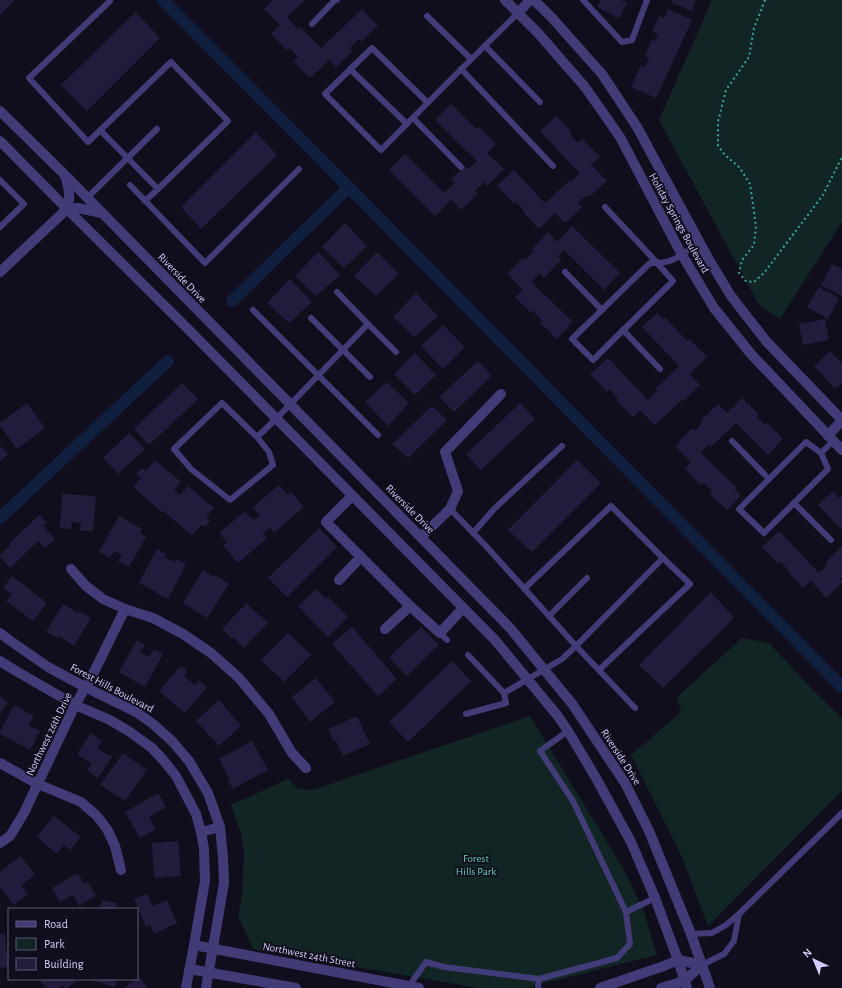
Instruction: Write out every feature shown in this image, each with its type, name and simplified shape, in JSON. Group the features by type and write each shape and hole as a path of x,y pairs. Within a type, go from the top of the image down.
{"street":[{"name":"Holiday Springs Boulevard","path":"505,0 538,33 586,87 620,137 682,255 714,308 751,354 842,450"},
{"path":"518,13 530,0"},
{"name":"Holiday Springs Boulevard","path":"534,0 553,19 597,69 638,126 708,258 731,296 766,341 842,420"},
{"name":"Riverside Drive","path":"0,111 64,174 510,628 573,705 625,783 649,831 691,934 710,988"},
{"path":"0,141 495,640 557,715 596,778 631,842 655,898 686,984"},
{"path":"0,272 67,209 70,202 68,184 64,174"},
{"path":"67,209 78,208 102,213"},
{"path":"421,537 450,509 458,491 445,452 501,394"},
{"path":"830,438 842,420"},
{"path":"352,496 326,522 410,606 443,636 463,608"},
{"path":"339,580 361,557"},
{"path":"71,569 86,586 103,599 125,609 153,618 183,634 211,653 239,678 269,714 292,753 306,768"},
{"path":"385,629 410,606"},
{"name":"Northwest 26th Drive","path":"0,843 10,836 24,813 75,705 86,687 125,609"},
{"name":"Forest Hills Boulevard","path":"0,633 48,667 136,712 153,724 172,741 189,760 208,793 220,827 223,857 224,883 206,988"},
{"path":"0,661 75,705 110,720 130,732 152,748 176,776 196,814 204,849 205,881 186,988"},
{"path":"0,763 38,784 81,802 96,815 107,829 116,846 121,870"},
{"path":"201,832 220,827"},
{"name":"Northwest 24th Street","path":"194,945 414,987"},
{"path":"600,988 678,960 702,965 686,984 661,988"},
{"path":"189,969 296,988"}],"lane":[{"path":"312,24 334,1 337,0"},
{"path":"583,0 622,42 632,40 647,0"},
{"path":"110,1 29,78 88,142 171,62 228,121 145,201"},
{"path":"428,103 372,48 325,94 381,150 428,103 470,59 518,13"},
{"path":"426,16 470,59"},
{"path":"485,46 540,102"},
{"path":"350,69 407,124"},
{"path":"461,69 554,166"},
{"path":"413,118 461,167"},
{"path":"87,198 157,129"},
{"path":"100,130 158,189"},
{"path":"130,185 205,263 299,169"},
{"path":"0,180 24,204 0,227"},
{"path":"605,207 658,263 672,281 593,360 572,339 650,263 658,263 670,261 682,255 700,242"},
{"path":"565,272 602,310"},
{"path":"337,292 396,352"},
{"path":"253,310 378,435"},
{"path":"311,318 370,377"},
{"path":"257,437 368,324"},
{"path":"622,330 660,369"},
{"path":"222,403 257,437 269,452 273,465 230,500 191,469 174,449 222,403"},
{"path":"821,453 830,438"},
{"path":"732,441 769,479"},
{"path":"806,442 821,453 828,469 764,533 739,509 806,442"},
{"path":"473,533 494,509 562,446"},
{"path":"794,503 831,540"},
{"path":"524,588 611,506 690,584 599,670"},
{"path":"450,509 635,708"},
{"path":"504,693 562,659 663,558"},
{"path":"549,616 587,578"},
{"path":"466,714 506,702 504,693 468,655"},
{"path":"414,987 426,962 444,967 539,979 617,958 630,944 626,912 573,801 540,751 568,731"},
{"path":"691,934 712,933 726,925 842,813"},
{"path":"626,912 655,898"},
{"path":"702,965 724,954 734,941 739,914"},
{"path":"538,988 539,979"}],"path":[{"path":"765,0 754,28 749,57 726,90 718,122 718,146 725,155 740,168 750,184 756,226 754,245 742,260 739,273 746,281 754,282 764,272 823,195 842,157"}],"green space":[{"path":"712,0 842,0 842,222 780,319 759,305 659,120"},
{"path":"742,638 769,643 812,689 842,718 842,791 708,926 681,855 631,755 681,712 677,697"},
{"name":"Forest Hills Park","path":"530,716 624,870 643,909 657,955 526,988 478,988 253,949 238,916 242,896 244,851 241,833 231,805 288,779 298,789 313,790"}],"building":[{"path":"0,0 15,0 0,15"},
{"path":"273,0 305,0 287,17 298,29 300,27 321,48 362,9 378,26 361,42 359,39 350,48 353,51 336,67 329,60 310,78 293,61 298,57 290,48 287,50 271,34 280,25 264,9"},
{"path":"601,0 622,0 627,3 619,18 597,7"},
{"path":"673,0 696,0 692,11 672,3"},
{"path":"668,9 692,20 656,98 631,87 641,65 645,67 649,58 645,56 652,40 655,41 658,34 652,31 659,16 664,18"},
{"path":"136,12 160,38 87,111 61,85"},
{"path":"451,104 476,129 479,127 496,144 487,153 504,169 487,186 484,182 475,191 478,194 461,210 451,200 435,216 389,170 405,154 444,193 455,183 451,179 465,166 468,169 477,161 435,120"},
{"path":"556,116 572,132 570,134 578,143 583,139 600,157 591,165 607,181 589,197 587,195 578,203 582,207 565,223 555,213 539,229 522,211 524,210 516,202 514,204 497,186 514,170 545,203 570,180 572,181 579,173 540,131"},
{"path":"256,132 277,155 201,229 181,207"},
{"path":"345,223 367,246 344,268 322,247"},
{"path":"572,226 620,273 604,290 564,250 558,256 561,260 544,278 540,273 531,282 573,322 557,339 540,323 542,320 533,311 531,313 515,297 523,290 507,274 523,258 525,260 534,251 532,249 548,232 557,242"},
{"path":"318,252 340,275 316,296 295,276"},
{"path":"377,252 399,274 376,296 354,276"},
{"path":"832,264 842,269 842,296 821,285"},
{"path":"290,279 312,302 289,323 267,303"},
{"path":"819,287 839,298 828,319 807,307"},
{"path":"416,293 438,316 414,337 393,317"},
{"path":"657,313 663,319 665,317 687,341 690,339 707,357 689,374 700,385 655,425 640,410 633,417 616,400 618,398 609,389 607,392 590,374 608,358 648,400 657,391 655,389 679,366 642,327"},
{"path":"825,319 829,340 803,345 799,324"},
{"path":"443,325 465,347 443,369 421,346"},
{"path":"830,351 842,364 842,383 835,389 814,366"},
{"path":"415,353 436,375 415,395 394,374"},
{"path":"478,361 492,376 454,412 439,397"},
{"path":"387,382 409,403 388,426 365,402"},
{"path":"182,383 198,399 149,445 134,429"},
{"path":"742,398 759,414 756,416 765,425 767,423 783,439 768,455 736,423 712,446 709,444 701,453 737,488 735,490 741,496 727,510 710,494 712,491 703,483 701,485 685,469 691,462 675,446 692,428 695,431 703,422 701,420 718,404 727,413"},
{"path":"27,403 45,428 17,449 0,426 0,423"},
{"path":"520,403 535,419 481,470 466,454"},
{"path":"432,406 447,420 408,458 392,444"},
{"path":"129,433 145,449 118,474 103,458"},
{"path":"0,446 8,454 0,462"},
{"path":"155,460 181,482 174,490 180,495 188,486 214,508 206,517 210,521 204,527 201,525 192,535 133,487 141,478 136,474 142,468 146,471"},
{"path":"577,460 601,483 532,552 508,530"},
{"path":"279,485 288,495 291,492 304,507 274,533 270,528 263,533 267,538 238,563 223,546 227,542 219,533 245,511 253,520 260,515 253,507"},
{"path":"833,491 839,498 842,495 842,530 818,505"},
{"path":"62,494 96,496 93,531 80,531 81,523 72,522 71,529 60,528"},
{"path":"39,515 47,523 43,526 55,539 45,548 38,541 10,568 0,557 0,555 11,545 9,544"},
{"path":"119,516 142,529 140,533 146,537 129,567 118,561 122,555 114,551 110,558 99,552"},
{"path":"319,528 337,547 287,597 268,578"},
{"path":"779,531 819,573 828,564 826,562 842,546 842,578 840,579 842,583 826,598 811,581 803,588 780,561 778,564 762,547"},
{"path":"157,549 166,554 164,557 175,562 176,559 186,564 168,599 139,583"},
{"path":"203,570 214,577 215,575 229,584 207,618 183,603"},
{"path":"12,576 47,603 33,621 6,601 12,594 3,588"},
{"path":"316,589 326,599 328,597 348,617 328,637 298,606"},
{"path":"711,592 734,618 663,688 639,665"},
{"path":"246,603 268,623 244,648 222,629"},
{"path":"63,604 78,613 79,611 91,618 74,646 59,636 58,638 46,632"},
{"path":"352,627 397,679 378,696 332,644"},
{"path":"421,627 439,645 407,676 389,657"},
{"path":"288,633 311,655 284,682 261,660"},
{"path":"137,640 145,645 140,652 149,657 154,649 163,654 145,687 119,672"},
{"path":"452,661 471,681 408,742 389,722"},
{"path":"181,666 187,671 184,676 195,685 199,680 207,687 185,713 159,691"},
{"path":"316,678 335,702 310,722 292,697"},
{"path":"0,696 8,702 0,714"},
{"path":"219,700 241,726 219,746 196,721"},
{"path":"14,705 34,716 29,725 40,731 30,750 0,734 0,731"},
{"path":"357,716 370,744 343,756 328,729"},
{"path":"91,733 102,741 97,748 112,757 98,778 87,770 91,764 77,754"},
{"path":"252,741 268,770 233,789 227,779 229,778 219,759"},
{"path":"123,753 147,770 125,801 100,785"},
{"path":"158,793 166,807 149,817 156,829 140,838 125,812"},
{"path":"54,816 81,837 70,850 64,845 57,854 37,837"},
{"path":"178,841 181,876 154,878 152,843"},
{"path":"20,856 35,874 21,886 28,894 14,905 0,887 0,872"},
{"path":"78,873 84,884 88,882 96,896 79,906 73,895 60,902 52,888"},
{"path":"147,894 153,906 167,900 177,923 154,934 150,925 146,927 134,899"},
{"path":"102,900 117,903 116,908 100,908"},
{"path":"0,934 5,934 8,967 0,968"},
{"path":"139,976 148,988 124,988 134,980 138,980"},
{"path":"40,980 77,980 67,988 62,985 58,988 46,988"},
{"path":"90,980 117,980 115,987"}],"waterway":[{"path":"163,0 842,687"},
{"path":"232,301 349,187"},
{"path":"0,518 168,361"}]}
